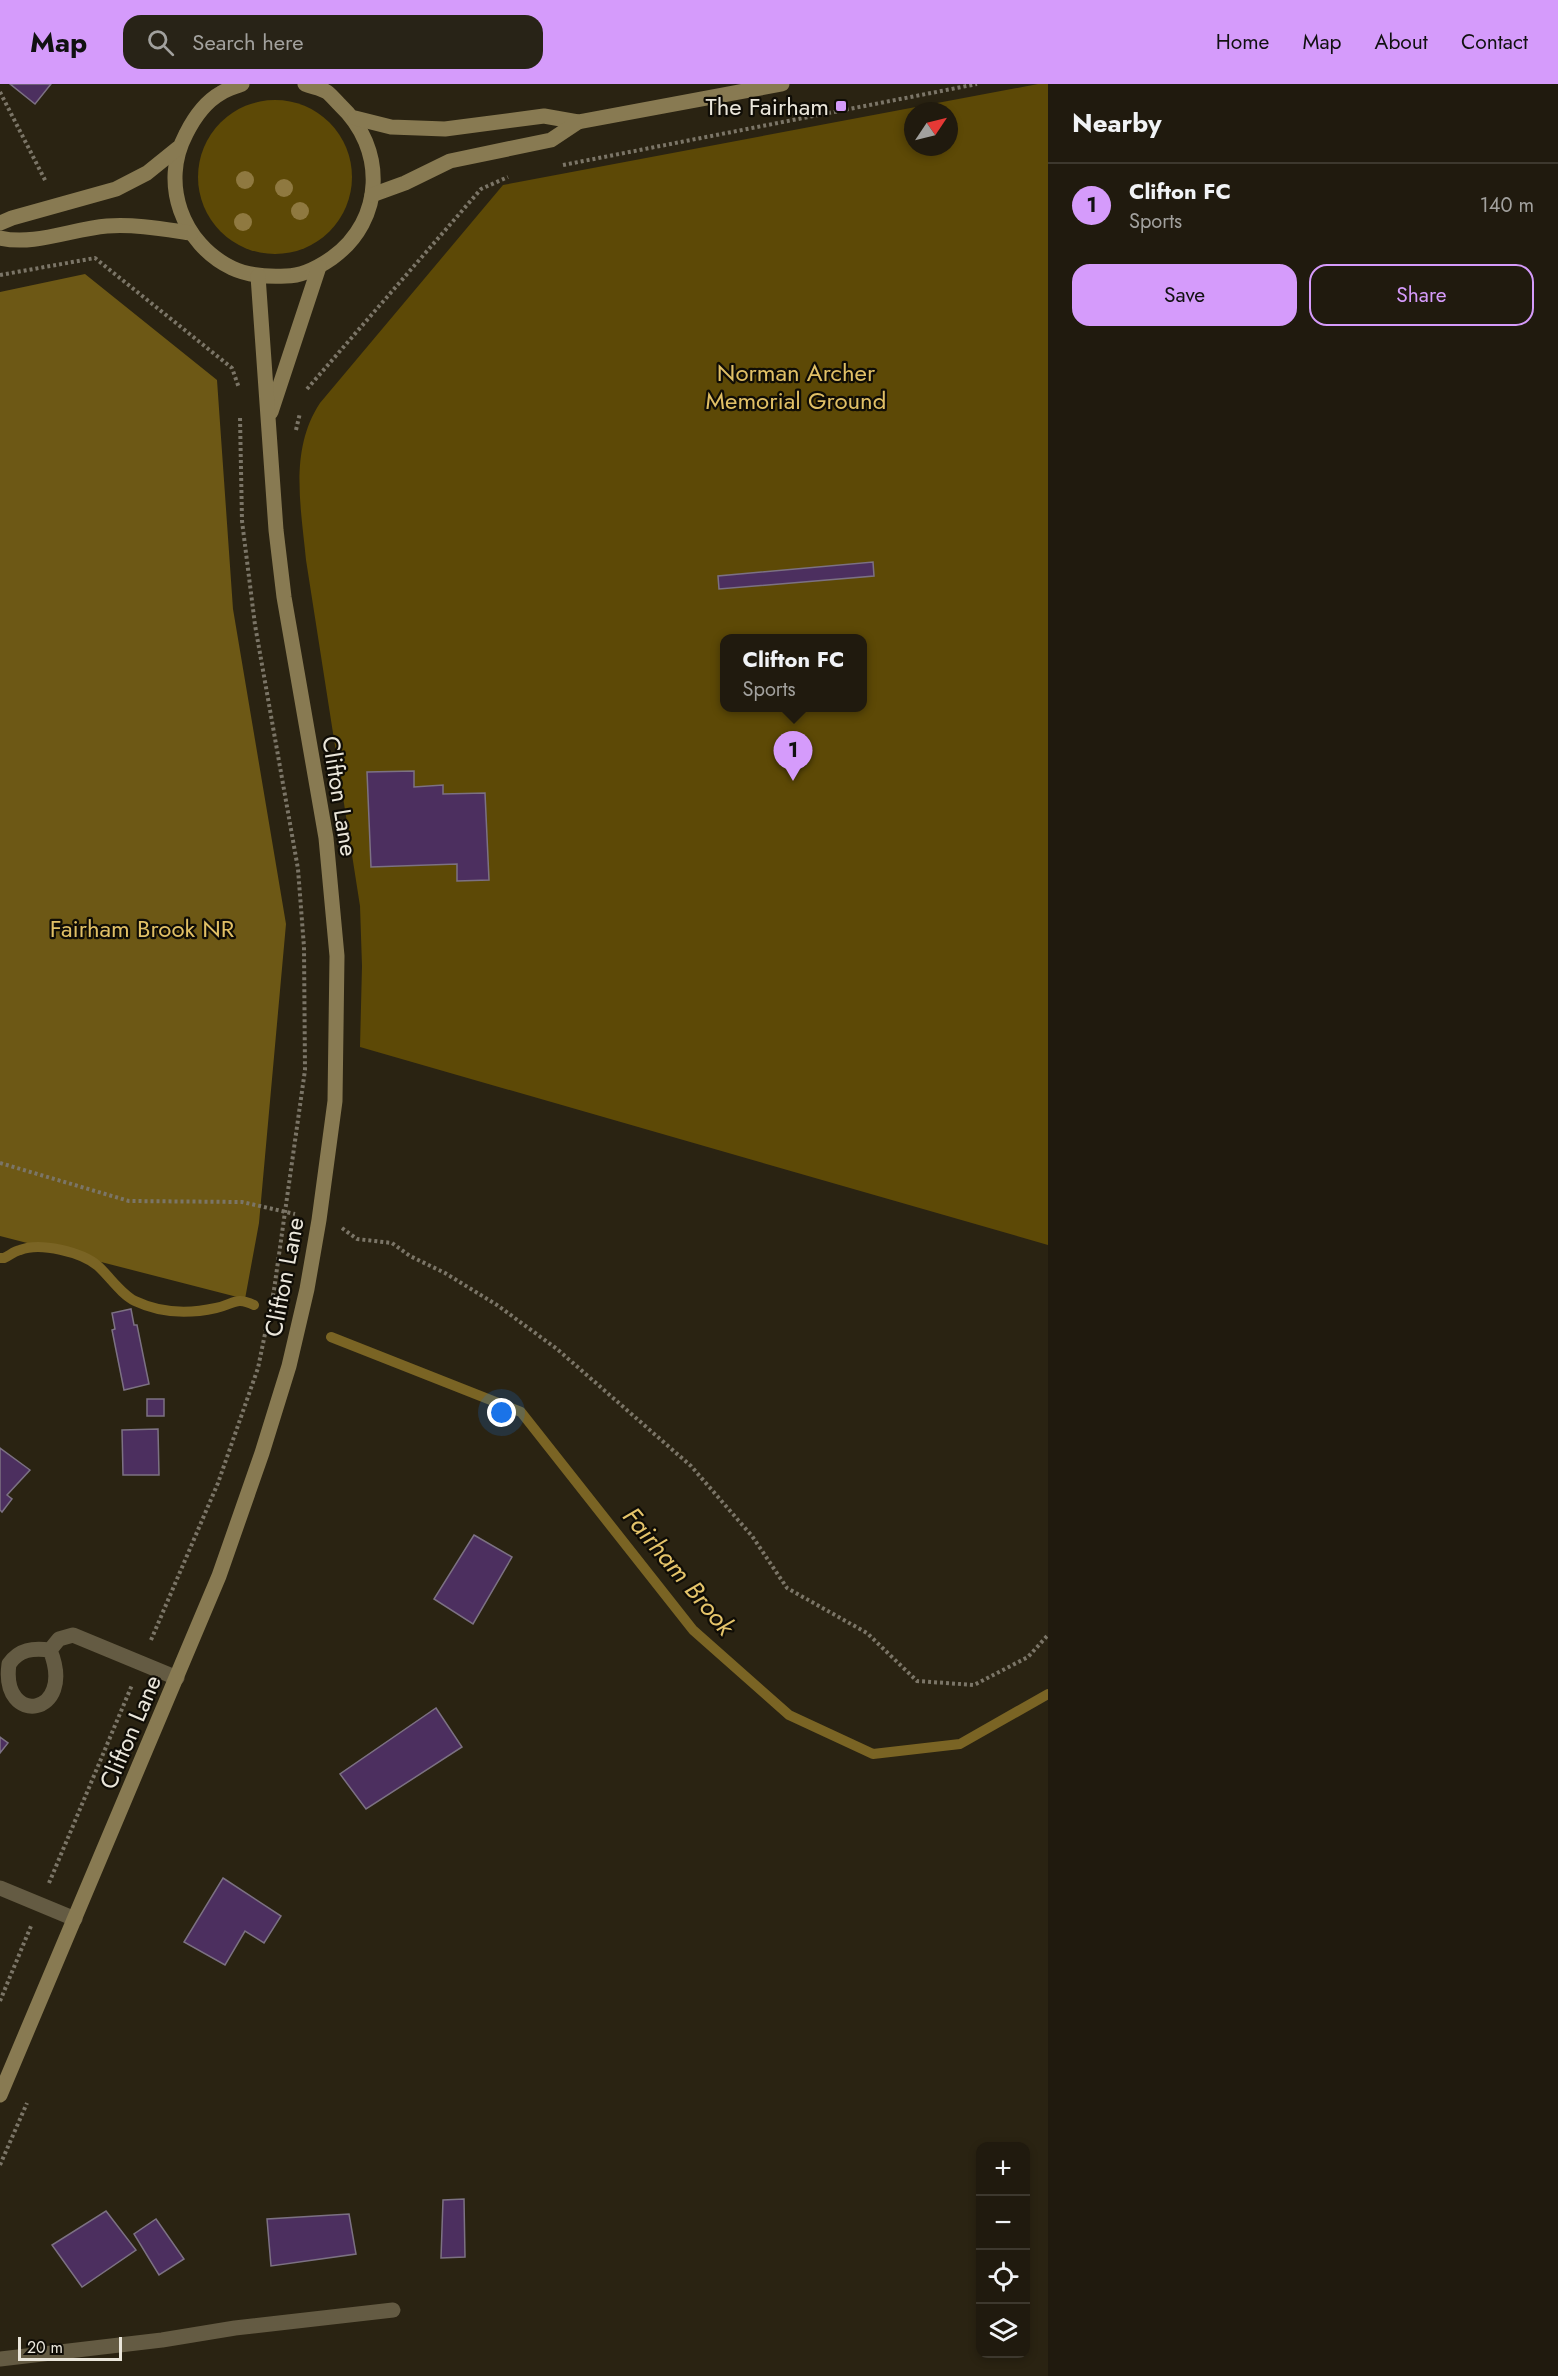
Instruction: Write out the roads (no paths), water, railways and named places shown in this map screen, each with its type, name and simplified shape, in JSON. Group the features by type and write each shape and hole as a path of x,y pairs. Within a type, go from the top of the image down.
{"street":[{"path":"242,84 221,88 194,117 178,148 174,170 175,192 181,213 191,233 209,253 232,268 258,276 289,276 319,267 344,249 350,241 362,224 372,195 374,175 371,155 365,136 355,118 327,92 305,84"},
{"path":"355,118 391,127 445,129 543,116 578,122 782,84"},
{"path":"372,195 405,183 450,161 551,140 578,122"},
{"path":"0,224 12,218 116,189 147,173 178,148"},
{"path":"0,238 15,242 107,226 147,226 191,233"},
{"name":"Clifton Lane","path":"270,418 319,267"},
{"name":"Clifton Lane","path":"0,2096 219,1576 271,1427 307,1289 319,1220 334,1101 337,956 326,838 284,597 276,530 270,418 258,276"}],"lane":[{"path":"50,1650 59,1639 66,1636 80,1636 177,1678"},
{"path":"0,1888 75,1919"},
{"path":"0,2359 393,2310"}],"waterway":[{"name":"Fairham Brook","path":"0,1258 16,1251 38,1247 82,1256 98,1266 130,1298 164,1310 185,1312 206,1310 239,1301 254,1305"},
{"name":"Fairham Brook","path":"331,1337 521,1412 693,1630 789,1715 873,1754 960,1744 1048,1694"}],"place":[{"name":"The Fairham","path":"841,106"},
{"name":"Clifton FC","path":"793,781"}],"park label":[{"name":"Norman Archer Memorial Ground","path":"796,386"},
{"name":"Fairham Brook NR","path":"142,928"}]}
